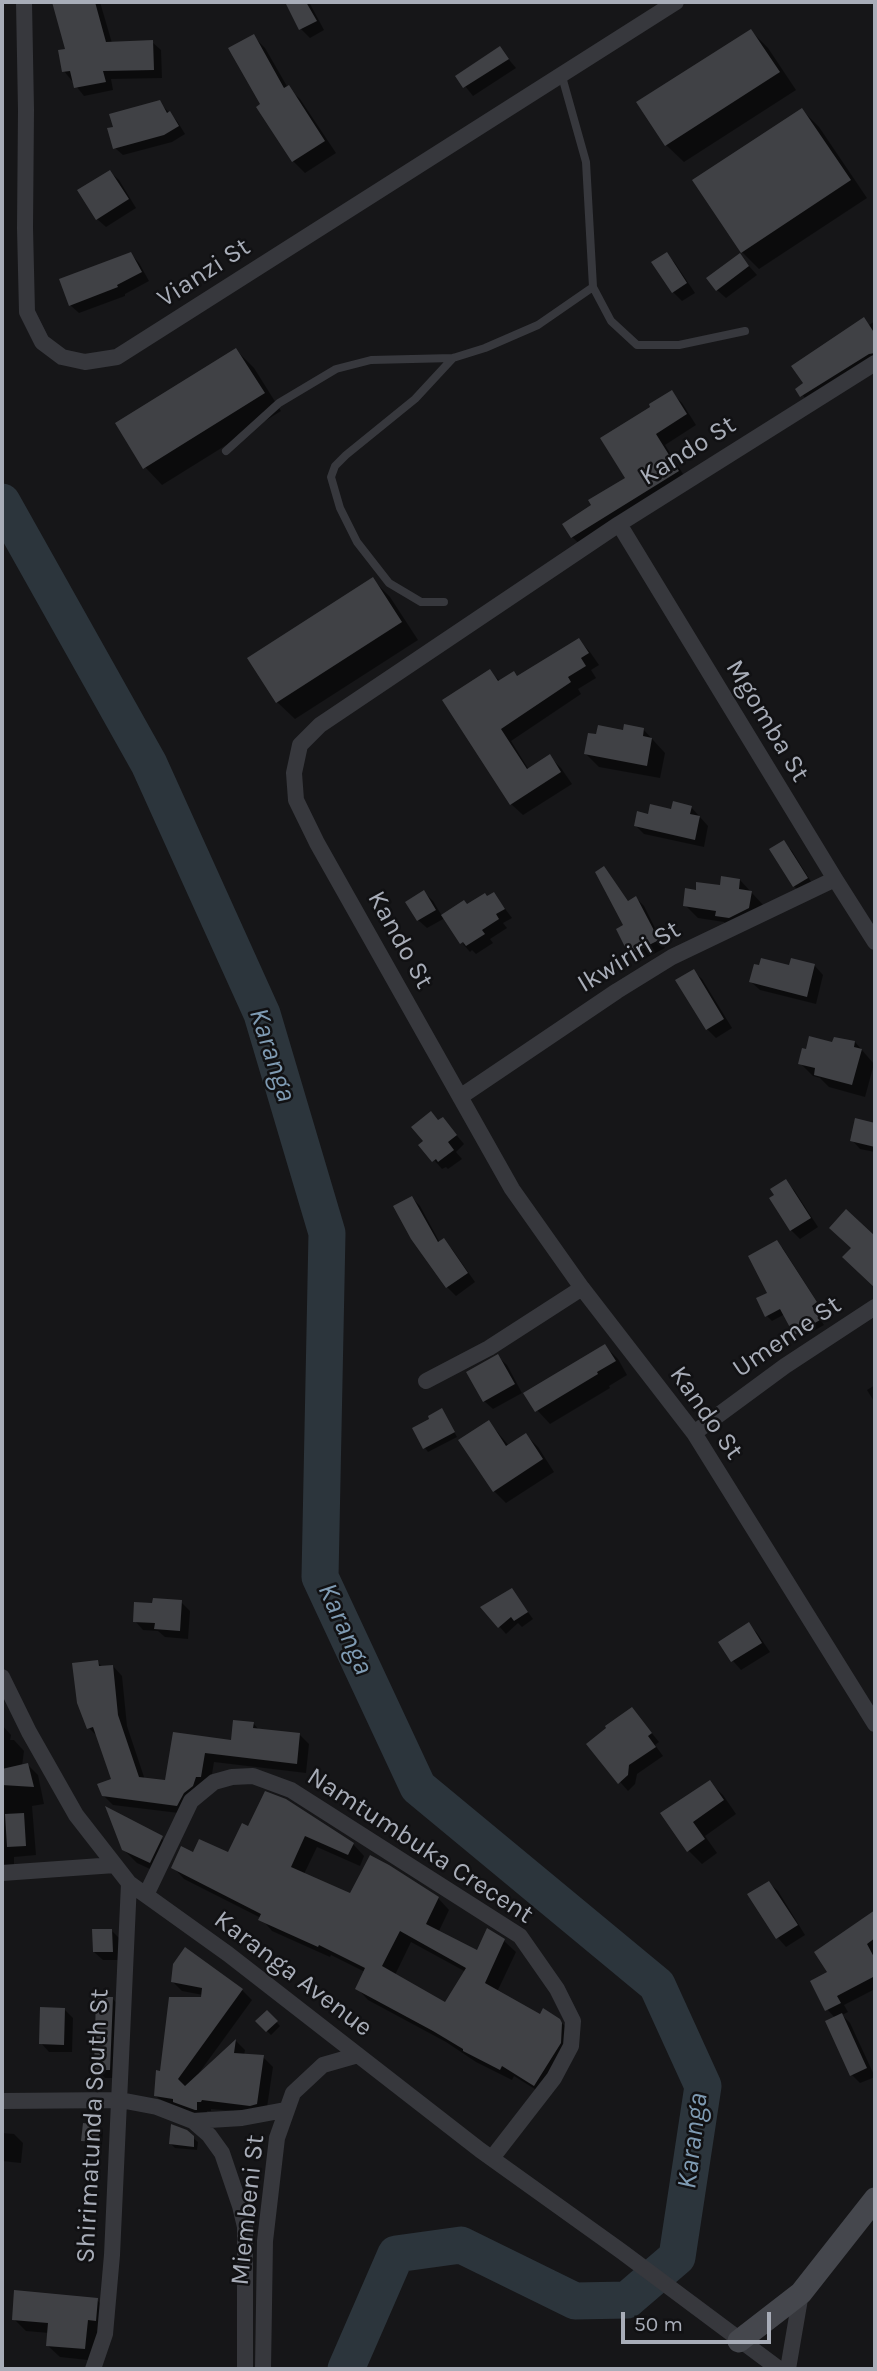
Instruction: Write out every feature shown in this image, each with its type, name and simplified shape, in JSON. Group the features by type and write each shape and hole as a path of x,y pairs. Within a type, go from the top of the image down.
{"street":[{"name":"Vianzi St","path":"24,2 27,312 42,342 62,357 85,362 117,357 676,2"},
{"name":"Kando St","path":"875,363 619,524 320,725 300,746 294,773 296,800 324,854 512,1189 582,1288 694,1433 875,1724"},
{"name":"Mgomba St","path":"619,524 875,942"},
{"name":"Ikwiriri St","path":"460,1097 672,957 835,879"},
{"path":"426,1381 489,1348 582,1288"},
{"name":"Umeme St","path":"694,1433 785,1366 875,1307"},
{"name":"Karanga Avenue","path":"2,1677 29,1732 76,1815 129,1883 228,1954 492,2158 779,2369"},
{"name":"Namtumbuka Crecent","path":"146,1895 191,1801 214,1782 232,1777 253,1776 291,1790 520,1936 557,1989 573,2021 571,2046 554,2078 492,2158"},
{"path":"2,1873 115,1865"},
{"name":"Shirimatunda South St","path":"93,2369 105,2334 120,2100 129,1883"},
{"name":"Miembeni St","path":"263,2369 265,2241 276,2138 293,2093 323,2065 358,2055"},
{"path":"2,2101 120,2100 157,2107 193,2121 209,2135 222,2153 240,2207 246,2242 245,2369"},
{"path":"193,2121 242,2118 285,2110"},
{"path":"739,2341 801,2293 875,2199"},
{"path":"788,2369 801,2293"}],"lane":[{"path":"561,74 586,162 593,286 611,321 637,345 679,345 745,331"},
{"path":"226,452 279,403 336,369 371,360 453,358 485,348 538,325 593,286"},
{"path":"444,602 421,602 389,583 357,542 340,508 331,477 335,466 346,455 415,398 453,358"}],"building":[{"path":"52,2 95,2 106,42 153,40 154,70 103,71 106,82 74,88 70,71 62,72 58,50 65,49"},
{"path":"285,2 306,2 317,21 299,30"},
{"path":"751,29 780,72 665,146 636,102"},
{"path":"254,34 284,88 289,85 325,141 292,162 256,107 260,104 228,48"},
{"path":"500,46 509,59 463,88 455,76"},
{"path":"160,100 179,126 164,135 113,149 107,128 113,127 109,114"},
{"path":"802,108 851,180 741,253 692,180"},
{"path":"110,170 129,199 96,220 77,190"},
{"path":"131,252 142,272 117,285 118,287 69,306 59,279"},
{"path":"667,252 687,283 672,293 651,262"},
{"path":"740,253 749,266 716,291 706,278"},
{"path":"864,317 875,334 875,353 869,354 800,397 795,389 803,383 791,366"},
{"path":"236,348 265,393 143,469 115,423"},
{"path":"672,390 687,414 656,434 679,471 571,538 562,524 591,505 588,500 625,478 600,438"},
{"path":"373,577 402,622 276,703 247,658"},
{"path":"579,638 589,653 581,658 586,666 568,677 571,682 501,729 527,769 550,754 561,772 510,805 442,700 490,669 498,681 514,671 517,676"},
{"path":"624,724 644,728 643,736 652,738 647,766 584,754 588,733 596,734 598,725 623,730"},
{"path":"673,801 692,806 690,814 700,816 695,840 634,826 637,811 648,814 650,804 671,809"},
{"path":"784,840 808,878 793,887 769,849"},
{"path":"604,866 628,901 636,896 659,940 629,955 616,929 623,925 595,872"},
{"path":"721,876 740,879 739,889 752,891 749,908 729,918 715,916 716,911 683,906 685,888 696,890 696,882 720,885"},
{"path":"424,890 436,910 417,921 405,902"},
{"path":"494,892 505,909 496,914 499,919 482,930 485,934 466,946 463,942 460,944 441,915 464,900 467,904 485,893 487,896"},
{"path":"761,958 789,965 791,958 815,964 807,997 749,982 754,964 759,965"},
{"path":"694,969 724,1019 706,1030 675,980"},
{"path":"809,1036 832,1042 834,1037 855,1041 854,1047 862,1049 852,1085 814,1075 815,1068 798,1064 802,1048 806,1049"},
{"path":"431,1111 438,1120 443,1117 457,1135 448,1142 454,1150 438,1162 436,1159 432,1162 418,1145 423,1141 411,1127"},
{"path":"855,1118 875,1123 875,1147 850,1141"},
{"path":"786,1179 811,1218 790,1231 769,1198 774,1195 770,1189"},
{"path":"412,1196 438,1242 444,1238 468,1273 446,1288 411,1239 393,1206"},
{"path":"846,1209 875,1236 875,1288 842,1257 851,1248 829,1228"},
{"path":"777,1240 817,1302 812,1306 820,1320 794,1335 780,1309 765,1317 756,1298 767,1293 748,1256"},
{"path":"605,1344 616,1361 535,1412 523,1393"},
{"path":"498,1354 515,1384 483,1402 466,1372"},
{"path":"442,1408 455,1432 423,1449 412,1428"},
{"path":"489,1420 506,1446 526,1433 543,1459 493,1492 458,1440"},
{"path":"512,1588 528,1612 514,1621 511,1617 498,1628 480,1607"},
{"path":"153,1598 182,1600 180,1631 154,1629 155,1623 133,1622 134,1602 152,1603"},
{"path":"749,1622 762,1643 731,1662 718,1642"},
{"path":"98,1660 99,1666 113,1665 118,1715 139,1777 165,1780 173,1732 231,1740 233,1720 254,1722 253,1728 300,1733 297,1764 205,1753 201,1777 196,1777 193,1786 184,1793 177,1806 102,1796 97,1784 111,1779 93,1727 87,1729 77,1703 72,1663"},
{"path":"632,1707 652,1733 648,1736 656,1747 629,1765 628,1775 618,1784 586,1744 606,1728 605,1726"},
{"path":"28,1763 34,1787 2,1785 2,1769"},
{"path":"710,1780 724,1800 693,1822 705,1839 687,1852 660,1813"},
{"path":"265,1791 286,1799 354,1843 348,1855 305,1836 291,1867 350,1893 370,1855 439,1897 426,1924 477,1950 487,1928 505,1939 485,1983 540,2014 543,2008 562,2023 561,2043 534,2086 502,2066 500,2070 463,2051 433,2031 355,1989 365,1968 319,1945 318,1947 258,1920 261,1914 171,1868 181,1846 193,1852 199,1839 228,1852 242,1823 248,1826","holes":["400,1931 466,1968 445,2002 382,1966"]},
{"path":"105,1806 163,1836 150,1863 122,1850"},
{"path":"24,1813 26,1846 7,1847 5,1814"},
{"path":"769,1881 798,1925 776,1939 747,1894"},
{"path":"875,1910 875,1938 867,1944 875,1959 875,1976 837,1996 841,2003 825,2011 810,1981 827,1972 814,1952"},
{"path":"92,1929 112,1929 113,1952 93,1952"},
{"path":"185,1947 243,1989 178,2079 185,2086 236,2039 234,2053 264,2055 257,2104 250,2106 202,2100 197,2102 195,2110 173,2102 173,2099 154,2096 156,2070 160,2071 169,1997 201,1997 202,1988 171,1982 173,1964"},
{"path":"96,1997 113,1997 110,2070 94,2070"},
{"path":"40,2007 65,2008 64,2045 39,2044"},
{"path":"267,2010 278,2021 266,2032 255,2021"},
{"path":"842,2013 867,2068 850,2076 825,2021"},
{"path":"83,2123 100,2125 98,2142 81,2141"},
{"path":"171,2124 194,2136 194,2147 169,2144"},
{"path":"14,2290 98,2298 96,2321 88,2320 85,2349 46,2346 48,2323 12,2320"}],"waterway":[{"name":"Karanga","path":"2,502 149,764 262,1014 327,1233 320,1577 418,1787 657,1985 703,2086 677,2257 627,2300 575,2301 461,2245 396,2254 346,2369"}]}
